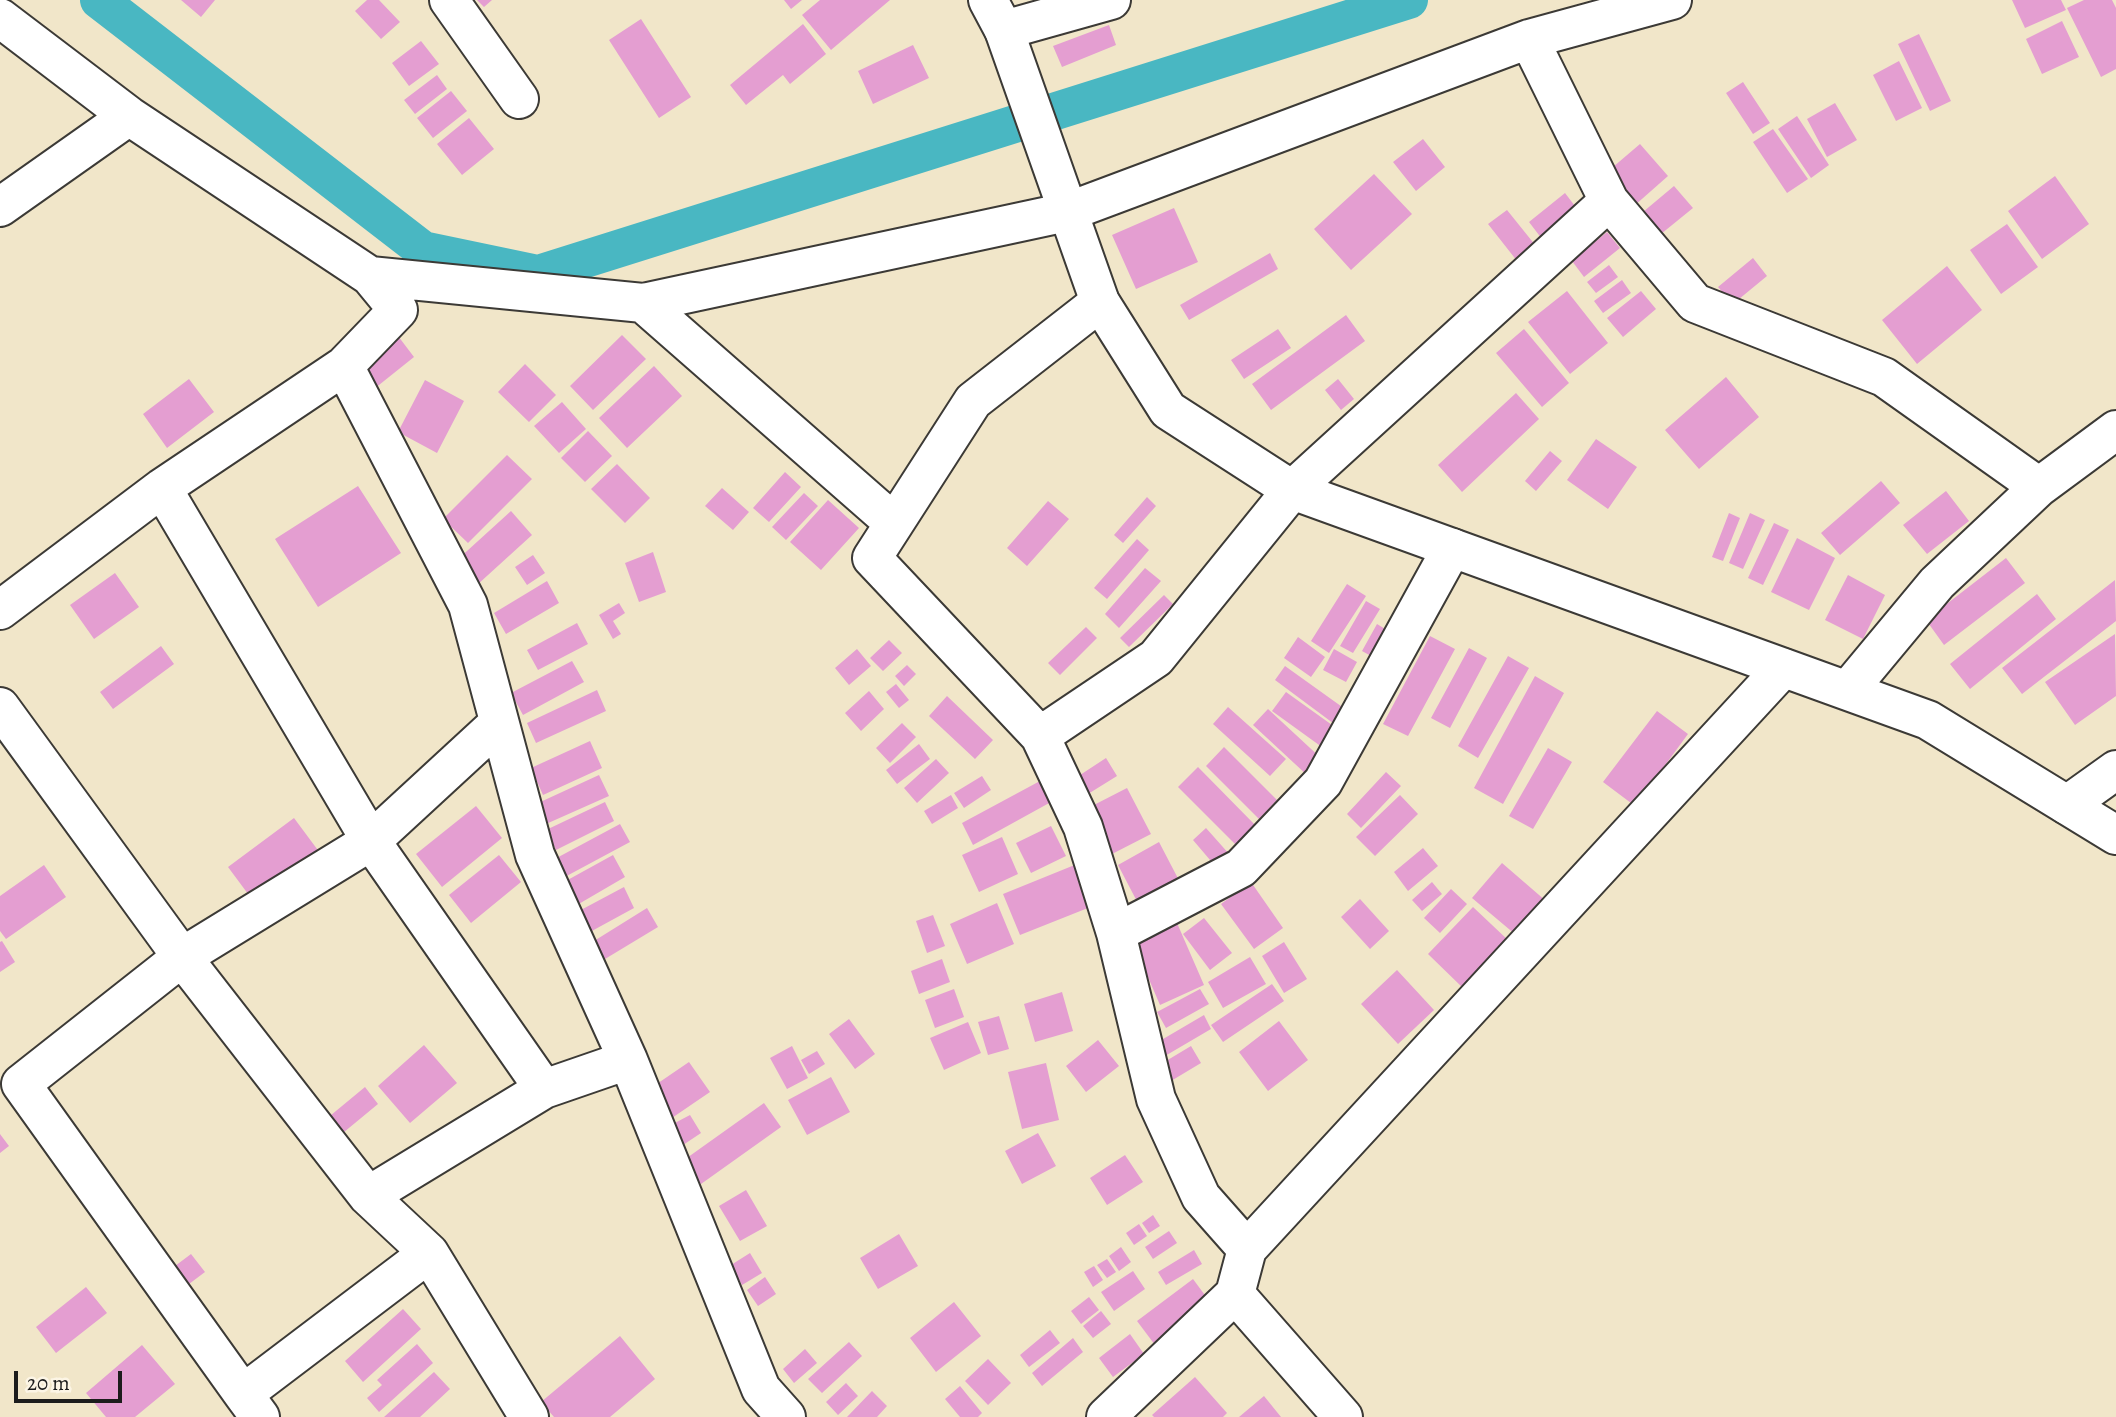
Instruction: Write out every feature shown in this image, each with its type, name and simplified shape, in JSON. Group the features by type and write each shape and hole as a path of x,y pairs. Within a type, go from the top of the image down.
{"street":[{"path":"449,0 519,99"},
{"path":"1111,0 1000,24 1100,302 1168,410 1292,490 1928,720 2116,835"},
{"path":"370,276 643,303 1064,202 1529,39 1672,0"},
{"path":"0,18 129,116 370,276 398,310 344,366 162,488 0,610"},
{"path":"1529,39 1609,201 1695,303 1884,377 2039,487"},
{"path":"0,207 129,116"},
{"path":"1040,736 1156,658 1292,490 1609,201"},
{"path":"1100,302 973,401 872,558 1040,736 1083,827 1116,933 1156,1099 1200,1197 1247,1249"},
{"path":"643,303 894,523"},
{"path":"344,366 468,605 535,855 628,1060 761,1389 786,1417"},
{"path":"1848,690 1937,583 2039,487 2116,430"},
{"path":"162,488 372,841 544,1089"},
{"path":"1116,933 1241,868 1323,782 1452,548"},
{"path":"1106,1417 1235,1294 1247,1249 1783,668"},
{"path":"0,707 182,957 368,1196 429,1253 529,1417"},
{"path":"429,1253 251,1405 10,1072 182,957 372,841 499,723"},
{"path":"2067,805 2116,770"},
{"path":"368,1196 544,1089 628,1060"},
{"path":"1235,1294 1343,1417"}],"building":[{"path":"181,0 215,0 201,17"},
{"path":"367,0 379,0 400,22 381,39 355,11"},
{"path":"477,0 492,0 484,7"},
{"path":"784,0 802,0 791,9"},
{"path":"820,0 890,0 831,50 802,15"},
{"path":"2012,0 2061,0 2066,10 2025,28"},
{"path":"2084,0 2112,0 2116,8 2116,69 2101,77 2067,8"},
{"path":"641,19 691,97 659,118 609,40"},
{"path":"2062,21 2079,57 2042,74 2026,39"},
{"path":"803,24 826,54 790,84 783,75 746,105 730,85"},
{"path":"1109,25 1116,45 1062,67 1053,46"},
{"path":"1919,34 1951,101 1930,111 1898,44"},
{"path":"421,41 439,64 409,86 392,63"},
{"path":"913,45 929,78 873,104 858,71"},
{"path":"1899,61 1922,108 1896,121 1873,75"},
{"path":"437,75 447,89 415,114 404,100"},
{"path":"1743,82 1770,123 1753,134 1726,93"},
{"path":"451,91 467,111 433,138 417,118"},
{"path":"1835,103 1857,140 1827,157 1807,119"},
{"path":"1797,116 1829,165 1811,178 1778,129"},
{"path":"469,118 494,149 462,175 437,144"},
{"path":"1773,129 1808,179 1787,193 1753,142"},
{"path":"1423,139 1445,167 1416,191 1393,162"},
{"path":"1640,144 1668,176 1634,206 1606,173"},
{"path":"1374,174 1412,214 1351,270 1314,229"},
{"path":"2055,176 2089,224 2042,259 2008,211"},
{"path":"1674,186 1693,208 1661,234 1643,212"},
{"path":"1565,193 1578,210 1542,239 1529,222"},
{"path":"1174,208 1198,262 1136,289 1112,235"},
{"path":"1507,210 1540,251 1521,266 1488,224"},
{"path":"2007,224 2038,267 2001,294 1970,250"},
{"path":"1607,232 1620,248 1584,277 1572,261"},
{"path":"1270,253 1278,269 1189,320 1180,305"},
{"path":"1753,258 1767,276 1733,304 1718,287"},
{"path":"1609,265 1618,277 1596,293 1587,282"},
{"path":"1947,266 1982,310 1917,364 1882,320"},
{"path":"1622,280 1631,293 1603,313 1594,301"},
{"path":"1567,291 1608,343 1570,374 1528,322"},
{"path":"1641,291 1656,309 1623,337 1607,318"},
{"path":"1346,315 1365,341 1271,410 1252,384"},
{"path":"1278,329 1291,348 1244,379 1231,360"},
{"path":"1524,329 1569,383 1542,407 1496,353"},
{"path":"395,332 414,357 374,389 354,364"},
{"path":"622,335 646,359 593,410 570,386"},
{"path":"525,364 556,395 529,422 498,392"},
{"path":"654,366 682,396 627,448 599,418"},
{"path":"1726,377 1759,417 1699,469 1665,430"},
{"path":"189,379 214,412 167,448 143,414"},
{"path":"1338,379 1354,399 1341,410 1325,390"},
{"path":"425,380 464,401 437,453 398,432"},
{"path":"1516,393 1539,419 1462,492 1438,465"},
{"path":"562,402 586,429 559,453 534,426"},
{"path":"588,431 612,456 585,482 561,458"},
{"path":"1596,439 1637,467 1608,509 1567,480"},
{"path":"1550,451 1562,461 1536,491 1525,481"},
{"path":"507,455 532,479 468,543 443,519"},
{"path":"617,464 650,498 625,523 591,489"},
{"path":"785,472 801,487 769,522 753,508"},
{"path":"1881,481 1900,503 1840,555 1821,533"},
{"path":"358,486 401,553 318,607 275,539"},
{"path":"722,488 749,512 733,530 705,506"},
{"path":"1946,491 1969,521 1927,554 1903,525"},
{"path":"804,493 818,506 786,540 772,527"},
{"path":"1147,497 1156,506 1123,543 1114,535"},
{"path":"828,500 859,528 821,570 790,542"},
{"path":"1048,501 1069,519 1027,566 1007,548"},
{"path":"511,511 532,535 477,585 456,561"},
{"path":"1729,513 1740,518 1723,561 1712,557"},
{"path":"1750,513 1765,520 1743,569 1729,563"},
{"path":"1774,523 1789,530 1763,585 1748,578"},
{"path":"1797,538 1835,558 1809,610 1771,592"},
{"path":"1137,539 1149,550 1107,599 1094,588"},
{"path":"653,552 666,592 639,602 625,563"},
{"path":"533,555 545,573 527,585 515,567"},
{"path":"2006,558 2025,583 1944,645 1926,620"},
{"path":"1145,568 1161,581 1119,628 1105,614"},
{"path":"115,573 139,607 94,639 70,605"},
{"path":"1848,575 1885,595 1863,639 1825,620"},
{"path":"2115,580 2116,621 2022,694 2002,668"},
{"path":"547,581 559,603 506,634 494,613"},
{"path":"1347,584 1366,596 1329,653 1311,641"},
{"path":"2037,594 2056,619 1970,689 1950,664"},
{"path":"1164,595 1173,604 1129,647 1120,638"},
{"path":"1366,601 1380,609 1353,653 1340,646"},
{"path":"619,603 625,613 613,621 621,634 613,639 599,615"},
{"path":"577,623 588,644 538,670 527,650"},
{"path":"1377,624 1395,635 1380,661 1362,651"},
{"path":"1086,627 1097,638 1060,675 1048,663"},
{"path":"2115,634 2116,696 2075,725 2045,682"},
{"path":"1430,636 1455,649 1408,736 1383,724"},
{"path":"1298,637 1325,657 1311,677 1284,658"},
{"path":"889,640 902,653 883,671 870,658"},
{"path":"161,646 174,664 113,709 100,692"},
{"path":"1469,648 1487,658 1450,728 1431,718"},
{"path":"857,649 871,666 849,685 835,668"},
{"path":"1334,649 1357,662 1346,682 1323,670"},
{"path":"1508,656 1529,668 1478,758 1458,746"},
{"path":"572,661 584,682 523,715 511,693"},
{"path":"907,665 916,674 904,686 895,676"},
{"path":"1285,666 1352,714 1341,729 1275,680"},
{"path":"1535,676 1564,693 1503,804 1474,788"},
{"path":"896,684 909,700 899,708 886,692"},
{"path":"597,690 606,711 536,743 527,723"},
{"path":"869,691 884,709 861,731 845,713"},
{"path":"1286,692 1339,730 1326,750 1272,711"},
{"path":"947,696 993,740 975,759 929,716"},
{"path":"1228,707 1286,759 1270,776 1213,724"},
{"path":"1268,709 1323,760 1308,776 1253,725"},
{"path":"1657,711 1688,734 1635,806 1603,782"},
{"path":"902,723 916,737 890,763 876,748"},
{"path":"590,741 602,768 543,795 531,768"},
{"path":"919,744 930,759 897,784 886,770"},
{"path":"1224,747 1277,800 1259,819 1206,766"},
{"path":"1548,748 1572,762 1533,829 1509,816"},
{"path":"1106,758 1117,776 1088,794 1077,777"},
{"path":"936,759 949,773 917,803 904,788"},
{"path":"1198,767 1259,829 1239,848 1178,787"},
{"path":"1386,772 1401,786 1361,828 1347,814"},
{"path":"599,775 609,796 546,824 536,804"},
{"path":"982,776 991,790 964,808 954,793"},
{"path":"1040,781 1051,802 973,845 962,823"},
{"path":"1127,788 1151,834 1112,854 1088,808"},
{"path":"951,795 958,808 932,824 924,811"},
{"path":"1400,795 1418,814 1375,856 1356,837"},
{"path":"605,802 614,821 556,850 546,830"},
{"path":"476,806 502,838 442,887 416,854"},
{"path":"294,818 320,853 254,902 228,867"},
{"path":"620,824 630,842 561,879 551,861"},
{"path":"1051,826 1066,856 1031,873 1016,843"},
{"path":"1206,828 1230,855 1216,867 1193,840"},
{"path":"1002,837 1018,874 979,892 962,855"},
{"path":"1159,842 1183,888 1142,911 1118,865"},
{"path":"1423,848 1438,866 1408,891 1394,872"},
{"path":"499,855 521,882 471,923 449,895"},
{"path":"613,855 625,877 577,905 564,882"},
{"path":"1082,862 1098,904 1020,935 1003,894"},
{"path":"1502,863 1546,901 1516,935 1472,898"},
{"path":"44,865 66,897 6,939 0,931 0,896"},
{"path":"1251,882 1283,928 1254,949 1221,904"},
{"path":"1432,882 1442,894 1422,911 1412,900"},
{"path":"624,887 634,908 590,932 579,911"},
{"path":"1451,889 1467,904 1440,933 1424,918"},
{"path":"1360,899 1389,931 1370,949 1341,917"},
{"path":"997,903 1014,944 967,964 950,924"},
{"path":"1473,907 1509,941 1464,989 1428,954"},
{"path":"647,908 658,927 605,959 594,941"},
{"path":"933,915 945,946 927,953 916,921"},
{"path":"1204,918 1232,953 1210,970 1183,934"},
{"path":"1177,923 1204,985 1160,1005 1133,942"},
{"path":"2,941 15,962 0,972 0,942"},
{"path":"1284,942 1307,979 1284,993 1262,956"},
{"path":"1250,957 1266,984 1223,1008 1208,982"},
{"path":"942,959 950,982 919,994 911,971"},
{"path":"1397,970 1434,1010 1398,1044 1361,1004"},
{"path":"1272,984 1284,1001 1223,1042 1211,1025"},
{"path":"954,989 964,1017 935,1028 925,1000"},
{"path":"1200,989 1209,1004 1166,1028 1157,1012"},
{"path":"1062,992 1073,1031 1035,1042 1024,1004"},
{"path":"1204,1015 1211,1029 1165,1056 1158,1042"},
{"path":"999,1016 1009,1049 988,1055 978,1022"},
{"path":"849,1019 875,1054 855,1069 829,1034"},
{"path":"1279,1021 1308,1060 1268,1091 1239,1052"},
{"path":"968,1022 981,1053 944,1070 930,1038"},
{"path":"1098,1040 1119,1066 1086,1092 1066,1066"},
{"path":"424,1045 457,1083 410,1123 378,1086"},
{"path":"792,1046 808,1078 787,1089 770,1058"},
{"path":"1191,1046 1201,1063 1171,1081 1161,1064"},
{"path":"817,1051 825,1064 809,1074 801,1060"},
{"path":"689,1062 710,1092 666,1122 645,1092"},
{"path":"1046,1063 1059,1120 1022,1129 1008,1072"},
{"path":"831,1077 850,1112 807,1135 788,1100"},
{"path":"365,1087 378,1104 332,1142 319,1125"},
{"path":"764,1103 781,1127 701,1184 684,1160"},
{"path":"690,1115 701,1133 683,1145 671,1125"},
{"path":"1038,1133 1056,1166 1022,1184 1005,1151"},
{"path":"0,1134 9,1146 0,1153"},
{"path":"1125,1155 1143,1182 1107,1205 1090,1178"},
{"path":"746,1190 767,1226 740,1241 719,1206"},
{"path":"1153,1215 1160,1226 1149,1233 1142,1223"},
{"path":"1139,1224 1147,1236 1134,1245 1126,1233"},
{"path":"1169,1231 1177,1243 1153,1259 1145,1247"},
{"path":"899,1234 918,1266 878,1289 860,1258"},
{"path":"1121,1247 1131,1262 1119,1271 1109,1256"},
{"path":"1194,1250 1202,1264 1166,1285 1158,1272"},
{"path":"750,1253 762,1273 742,1285 731,1265"},
{"path":"191,1254 205,1272 181,1290 167,1272"},
{"path":"1107,1259 1116,1272 1107,1278 1097,1265"},
{"path":"1094,1266 1103,1280 1093,1287 1084,1272"},
{"path":"1133,1271 1145,1289 1114,1311 1101,1292"},
{"path":"765,1277 776,1294 758,1306 747,1290"},
{"path":"1193,1279 1210,1302 1155,1345 1137,1321"},
{"path":"86,1287 107,1313 56,1353 36,1327"},
{"path":"1089,1297 1099,1310 1081,1324 1071,1311"},
{"path":"954,1302 981,1336 936,1372 910,1338"},
{"path":"403,1309 421,1329 363,1382 345,1361"},
{"path":"1101,1311 1111,1324 1093,1338 1083,1326"},
{"path":"1050,1330 1060,1343 1029,1367 1020,1355"},
{"path":"1130,1334 1144,1354 1113,1377 1099,1358"},
{"path":"620,1336 655,1379 610,1417 554,1417 541,1402"},
{"path":"1073,1338 1083,1352 1042,1386 1032,1373"},
{"path":"849,1342 862,1356 822,1393 808,1379"},
{"path":"417,1344 433,1363 379,1412 367,1398 382,1385 377,1380"},
{"path":"142,1345 175,1384 135,1417 106,1417 86,1393"},
{"path":"805,1349 817,1363 794,1383 783,1369"},
{"path":"988,1359 1011,1383 988,1405 965,1381"},
{"path":"434,1372 450,1389 420,1417 384,1417"},
{"path":"1195,1377 1227,1413 1223,1417 1152,1415"},
{"path":"846,1383 858,1396 838,1415 826,1402"},
{"path":"960,1386 982,1413 978,1417 960,1417 945,1399"},
{"path":"872,1391 887,1406 877,1417 847,1417"},
{"path":"1264,1396 1281,1417 1239,1417"}],"waterway":[{"path":"99,0 423,250 538,274 1409,0"}]}
